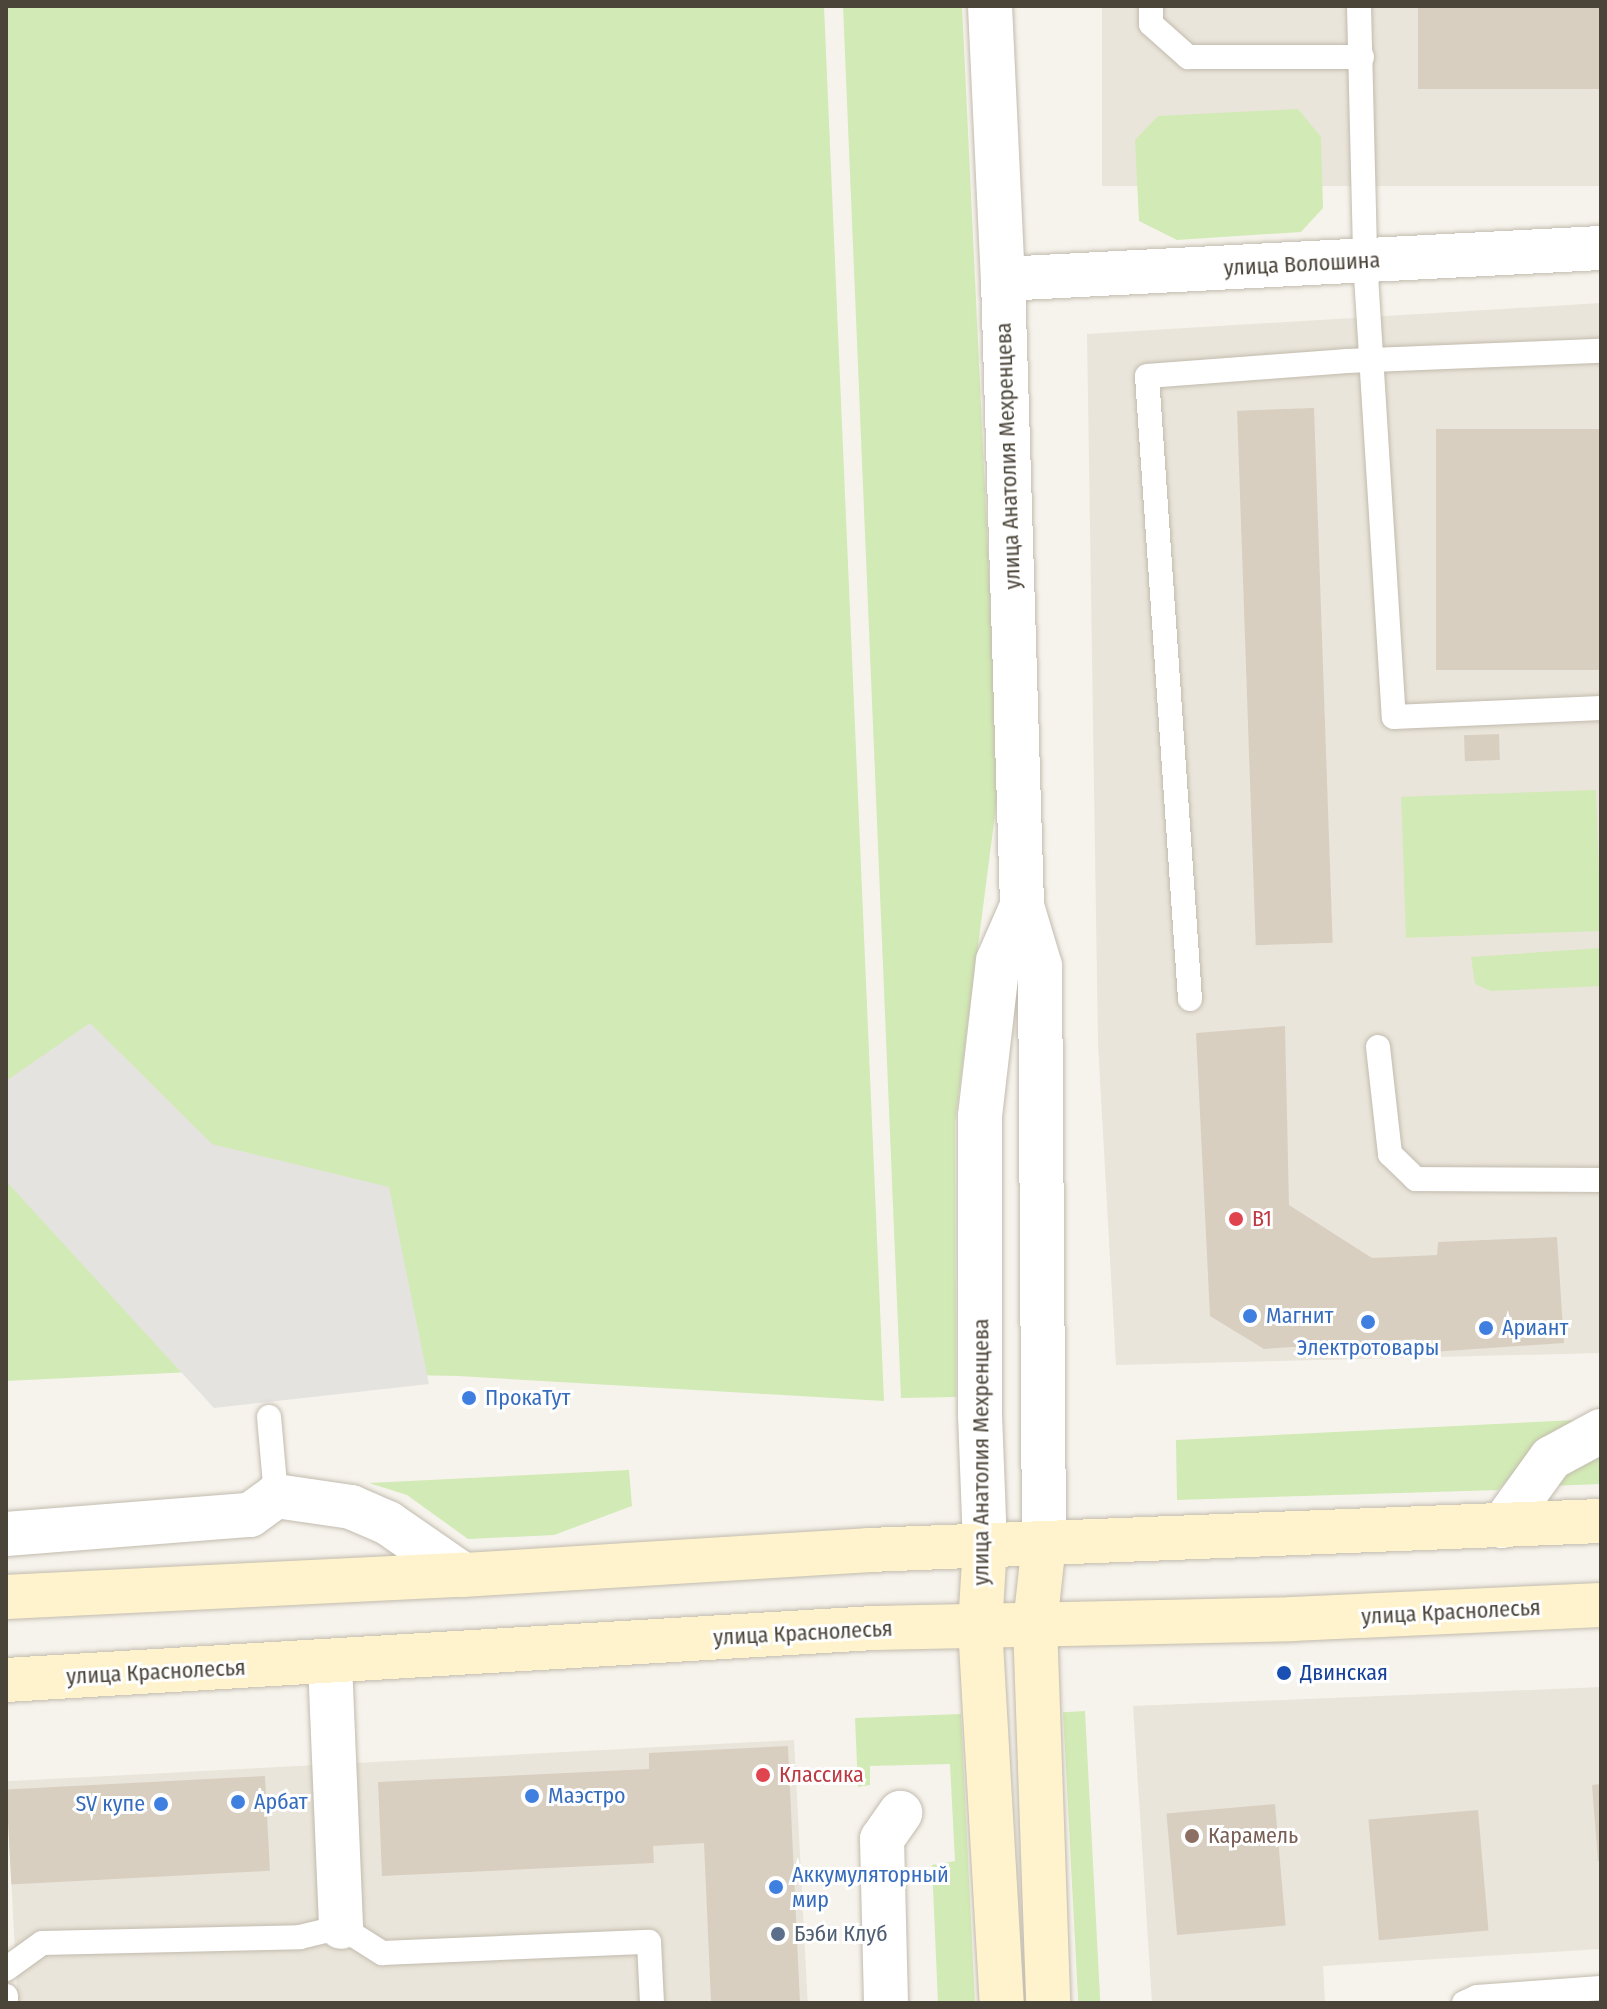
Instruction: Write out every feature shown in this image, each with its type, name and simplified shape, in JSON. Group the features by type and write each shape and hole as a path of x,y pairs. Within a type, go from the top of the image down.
{"street":[{"name":"улица Анатолия Мехренцева","path":"990,6 1003,279 1022,906 1040,966 1044,1543 1035,1624 1048,2003"},
{"name":"улица Волошина","path":"1003,279 1601,248"},
{"name":"улица Анатолия Мехренцева","path":"1002,2003 980,1626 985,1545 980,1413 980,1116 998,961 1022,906"},
{"path":"1502,1526 1551,1458 1601,1431"},
{"path":"6,1534 250,1515 276,1496 351,1507 388,1523 463,1575"},
{"path":"6,1597 985,1545 1601,1521"},
{"name":"улица Краснолесья","path":"6,1680 330,1663 874,1628 1276,1620 1601,1605"},
{"path":"330,1663 341,1927"},
{"path":"886,2003 882,1839 900,1813"}],"lane":[{"path":"1151,6 1151,24 1188,57 1362,57"},
{"path":"1359,6 1365,260 1394,717 1601,708"},
{"path":"1190,999 1147,376 1601,351"},
{"path":"1378,1047 1390,1154 1416,1179 1601,1180"},
{"path":"269,1417 275,1450 276,1496"},
{"path":"6,1969 42,1943 300,1937 341,1927 382,1953 649,1942 652,2003"},
{"path":"1464,2003 1477,1997 1601,1988"},
{"path":"6,1996 6,2003"}],"shaded area":[{"path":"1102,6 1601,6 1601,186 1102,186"},
{"path":"1601,303 1601,1353 1116,1365 1098,1044 1087,334"},
{"path":"90,1023 212,1144 389,1187 429,1384 214,1408 6,1181 6,1081"},
{"path":"1601,1687 1601,1949 1323,1966 1325,2003 1152,2003 1133,1706"},
{"path":"794,1740 808,2003 18,2003 6,1781"}],"green space":[{"path":"6,6 824,6 884,1401 458,1376 211,1371 6,1381"},
{"path":"843,6 962,6 999,784 955,1123 956,1397 901,1398"},
{"path":"1298,109 1321,137 1323,208 1301,232 1177,240 1139,221 1135,140 1158,116"},
{"path":"1596,790 1601,931 1406,938 1401,797"},
{"path":"1601,948 1601,986 1491,991 1475,984 1471,957"},
{"path":"1576,1420 1534,1453 1498,1490 1177,1500 1176,1440"},
{"path":"1601,1449 1601,1484 1549,1486"},
{"path":"629,1470 632,1506 554,1535 468,1539 407,1495 369,1483"},
{"path":"1085,1711 1100,2003 1078,2003 1063,1712"},
{"path":"961,1714 975,2003 938,2003 932,1865 955,1861 950,1764 870,1766 870,1785 858,1787 855,1718"}],"building":[{"path":"1418,6 1601,6 1601,89 1418,89"},
{"path":"1314,408 1333,943 1256,945 1237,411"},
{"path":"1436,429 1601,429 1601,670 1436,670"},
{"path":"1499,734 1500,760 1465,761 1464,735"},
{"path":"1285,1026 1289,1205 1372,1258 1437,1255 1438,1242 1557,1237 1564,1343 1417,1353 1416,1339 1264,1349 1210,1316 1196,1033"},
{"path":"788,1746 800,2003 711,2003 704,1843 653,1846 654,1863 382,1876 378,1782 649,1769 649,1753"},
{"path":"265,1776 270,1871 11,1884 6,1790"},
{"path":"1601,1784 1601,1861 1598,1861 1592,1785"},
{"path":"1275,1804 1286,1926 1177,1935 1166,1813"},
{"path":"1478,1810 1489,1931 1379,1940 1368,1820"}],"place":[{"name":"B1","path":"1236,1219"},
{"name":"Магнит","path":"1250,1316"},
{"name":"Электротовары","path":"1368,1322"},
{"name":"Ариант","path":"1486,1328"},
{"name":"ПрокаТут","path":"469,1398"},
{"name":"Двинская","path":"1284,1673"},
{"name":"Классика","path":"763,1775"},
{"name":"Маэстро","path":"532,1796"},
{"name":"Арбат","path":"238,1802"},
{"name":"SV купе","path":"161,1804"},
{"name":"Карамель","path":"1192,1836"},
{"name":"Аккумуляторный мир","path":"776,1887"},
{"name":"Бэби Клуб","path":"778,1934"}]}
